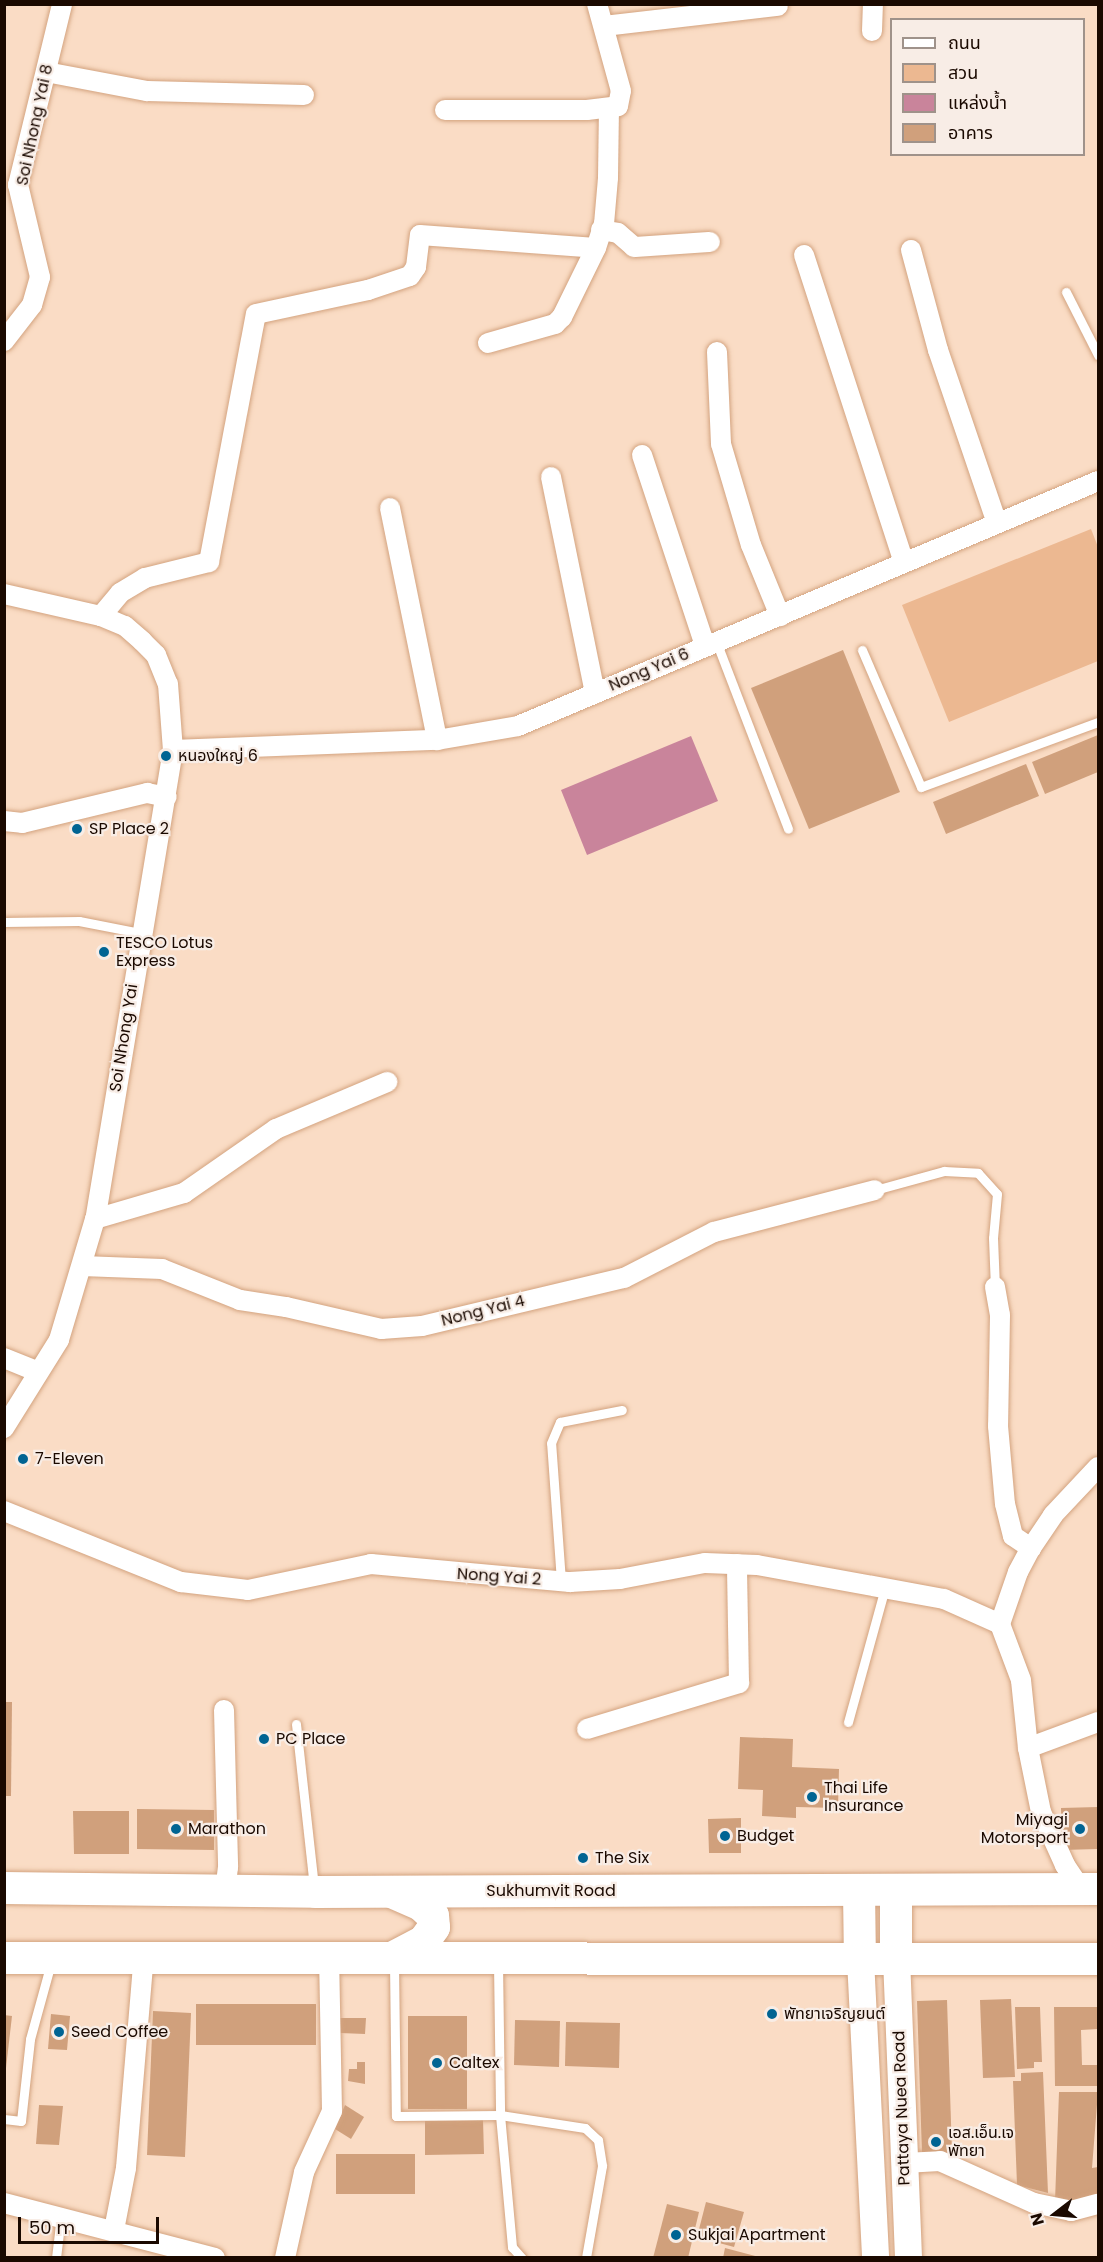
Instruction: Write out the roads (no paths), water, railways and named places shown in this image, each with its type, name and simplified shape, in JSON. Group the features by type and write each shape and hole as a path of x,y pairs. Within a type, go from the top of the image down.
{"highway":[{"name":"Sukhumvit Road","path":"4,1888 315,1892 896,1892 1090,1889"},
{"path":"859,1891 860,1959"},
{"path":"390,1892 422,1905 433,1917 434,1927 424,1941 394,1957"},
{"path":"896,1892 896,1958"},
{"path":"4,1958 144,1955 1098,1959"}],"main road":[{"name":"Pattaya Nuea Road","path":"896,1958 908,2258"},
{"name":"Pattaya Nuea Road","path":"860,1959 875,2258"}],"street":[{"name":"Soi Nhong Yai 8","path":"4,341 32,305 40,277 11,185 46,72 62,4"},
{"path":"445,110 609,109 618,106 621,91 597,4"},
{"path":"872,32 873,4"},
{"path":"604,26 678,11 778,6"},
{"path":"46,72 147,91 304,95"},
{"path":"488,344 555,324 599,239 608,178 609,109"},
{"path":"101,616 120,593 145,578 209,562 256,314 369,290 410,276 416,267 420,235 599,239 618,232 634,247 710,242"},
{"path":"911,250 938,350 997,523"},
{"path":"804,255 904,562"},
{"path":"717,351 721,444 751,545 780,616"},
{"path":"642,454 711,644"},
{"path":"551,477 595,694"},
{"name":"Nong Yai 6","path":"173,750 437,740 518,726 1098,481"},
{"path":"390,508 437,740"},
{"name":"Soi Nhong Yai","path":"4,594 101,616 125,626 156,656 168,684 173,750 167,797 140,933 95,1219 59,1340 4,1428"},
{"path":"4,821 22,823 147,793 167,797"},
{"path":"95,1219 184,1193 276,1129 387,1082"},
{"name":"Nong Yai 4","path":"82,1266 162,1269 240,1300 286,1307 381,1329 422,1326 624,1278 714,1232 875,1190"},
{"path":"995,1287 1000,1314 998,1426 1005,1504 1012,1536 1031,1548"},
{"path":"4,1358 38,1372"},
{"path":"1090,1889 1065,1865 1041,1812 1028,1748 1021,1680 1000,1624 1031,1548 1053,1515 1098,1467"},
{"name":"Nong Yai 2","path":"4,1511 181,1582 248,1590 372,1564 561,1581 620,1579 705,1563 737,1564 886,1586 944,1599 1000,1624"},
{"path":"587,1729 739,1683 737,1564"},
{"path":"224,1710 228,1867 225,1891"},
{"path":"1028,1748 1098,1722"},
{"path":"114,2230 126,2168 144,1955"},
{"path":"285,2258 301,2180 332,2111 329,1957"},
{"path":"904,2163 940,2161 1035,2203 1071,2211 1098,2204"},
{"path":"4,2203 62,2216 215,2258"}],"lane":[{"path":"1066,292 1098,355"},
{"path":"711,644 788,829"},
{"path":"862,650 921,787 1098,722"},
{"path":"4,922 79,921 140,933"},
{"path":"875,1190 944,1171 978,1173 997,1194 995,1287"},
{"path":"561,1581 552,1443 560,1422 621,1410"},
{"path":"848,1722 886,1586"},
{"path":"296,1724 315,1892"},
{"path":"394,1957 396,2116 500,2115 585,2128 598,2140 602,2166 586,2258"},
{"path":"4,2119 21,2121 30,2038 53,1958"},
{"path":"498,1958 500,2115 512,2247 522,2258"},
{"path":"57,2258 62,2216"}],"water":[{"path":"691,736 718,801 587,855 561,790"}],"place":[{"name":"หนองใหญ่ 6","path":"166,756"},
{"name":"SP Place 2","path":"77,829"},
{"name":"TESCO Lotus Express","path":"104,952"},
{"name":"7-Eleven","path":"23,1459"},
{"name":"PC Place","path":"264,1739"},
{"name":"Thai Life Insurance","path":"812,1797"},
{"name":"Marathon","path":"176,1829"},
{"name":"Miyagi Motorsport","path":"1080,1829"},
{"name":"Budget","path":"725,1836"},
{"name":"The Six","path":"583,1858"},
{"name":"พัทยาเจริญยนต์","path":"772,2014"},
{"name":"Seed Coffee","path":"59,2032"},
{"name":"Caltex","path":"437,2063"},
{"name":"เอส.เอ็น.เจ พัทยา","path":"936,2142"},
{"name":"Sukjai Apartment","path":"676,2235"}]}
